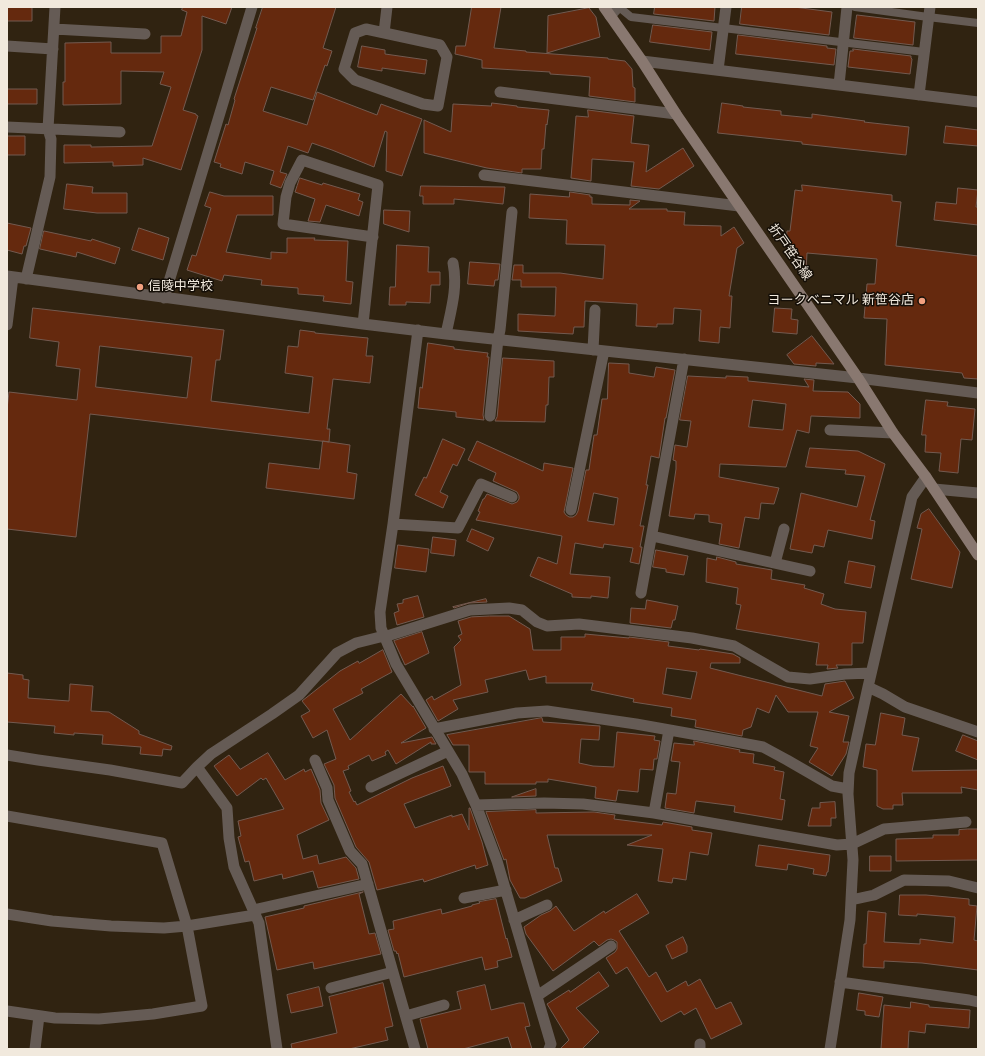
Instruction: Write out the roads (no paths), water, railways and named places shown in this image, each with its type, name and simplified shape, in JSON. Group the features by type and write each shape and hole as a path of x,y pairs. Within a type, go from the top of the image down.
{"main road":[{"name":"折戸笹谷線","path":"607,12 642,61 676,114 978,555"}],"street":[{"path":"26,279 50,177 51,139 48,129 55,7"},
{"path":"164,298 252,7"},
{"path":"384,33 387,7"},
{"path":"607,12 619,7"},
{"path":"718,70 726,7"},
{"path":"839,85 847,7"},
{"path":"920,95 929,12"},
{"path":"54,30 145,34"},
{"path":"366,30 384,33 440,45 447,58 438,106 423,104 355,80 344,69 354,33 366,30"},
{"path":"7,46 52,48"},
{"path":"642,61 978,102"},
{"path":"500,92 676,114"},
{"path":"7,127 120,132"},
{"path":"362,324 373,237 378,185 302,160 290,183 286,197 283,224 373,237"},
{"path":"484,175 739,206"},
{"path":"490,416 512,212"},
{"path":"446,334 454,296 455,273 453,263"},
{"path":"7,325 10,277 362,324 858,378 978,393"},
{"path":"571,510 598,350 595,310"},
{"path":"418,330 380,612 380,628 396,664 462,774 476,805 497,860 506,890 551,1044 548,1049"},
{"path":"641,593 684,359"},
{"path":"830,430 894,433"},
{"path":"830,1049 850,920 853,860 848,790 849,773 912,497 926,478"},
{"path":"393,524 458,528 481,484 512,497"},
{"path":"934,490 978,493"},
{"path":"775,563 784,529"},
{"path":"652,536 810,571"},
{"path":"7,755 110,770 182,783 211,754 300,695 337,653 356,643 387,636 470,610 509,608 522,610 537,622 547,626 579,624 692,638 734,646 788,677 810,680 845,674 871,673"},
{"path":"868,687 905,707 978,732"},
{"path":"434,729 517,713 547,711 636,724 763,748 832,786 848,790"},
{"path":"654,813 669,730"},
{"path":"371,788 448,751"},
{"path":"315,760 327,788 328,800 347,845 350,851 362,864 415,1049"},
{"path":"197,767 227,808 229,838 234,867 259,923 277,1049"},
{"path":"476,805 544,803 583,804 654,813 837,845 852,844 884,829 966,822"},
{"path":"7,816 162,843 187,926 202,1006 153,1014 98,1020 55,1018 7,1011"},
{"path":"851,900 874,895 904,880 949,881 978,888"},
{"path":"7,914 52,921 164,928 187,926 254,912 368,884"},
{"path":"464,898 506,890"},
{"path":"514,920 547,905"},
{"path":"537,996 611,946"},
{"path":"331,988 393,972"},
{"path":"840,982 978,1002"},
{"path":"406,1016 444,1005"},
{"path":"36,1049 39,1016"}],"lane":[{"path":"619,7 631,17 924,52"},
{"path":"855,7 929,12 978,23"}],"place":[{"name":"信陵中学校","path":"140,287"},
{"name":"ヨークベニマル 新笹谷店","path":"922,301"}]}
